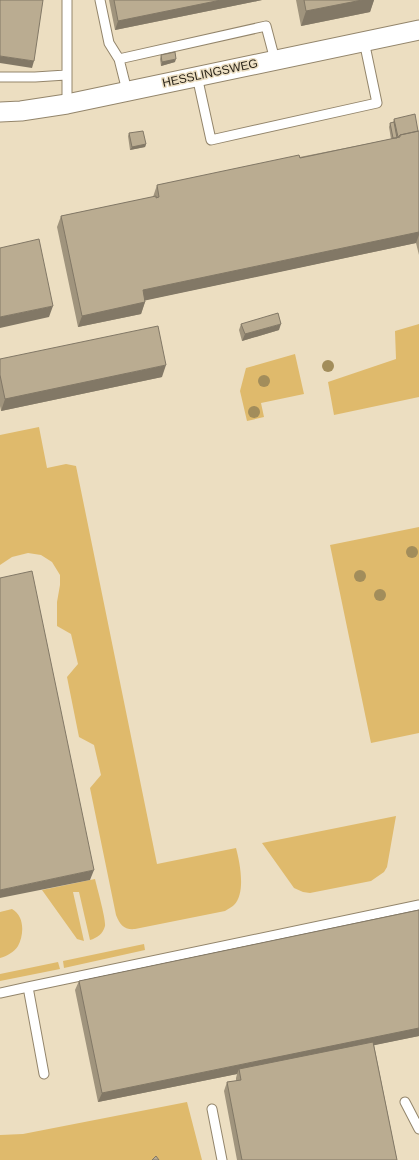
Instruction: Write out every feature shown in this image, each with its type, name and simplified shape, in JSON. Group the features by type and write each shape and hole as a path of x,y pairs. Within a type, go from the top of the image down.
{"street":[{"name":"HESSLINGSWEG","path":"0,112 21,111 67,104 419,30"}],"lane":[{"path":"67,0 67,104"},
{"path":"100,0 109,43 119,58 127,91"},
{"path":"119,58 266,26 275,60"},
{"path":"197,76 211,140 377,103 364,41"},
{"path":"0,77 66,75"},
{"path":"0,993 419,905"},
{"path":"28,987 44,1074"},
{"path":"406,1102 419,1130"},
{"path":"212,1109 222,1160"}],"shaded area":[{"path":"419,324 419,397 334,415 328,382 396,359 395,331"},
{"path":"295,354 304,394 261,403 264,417 247,421 240,391 246,368"},
{"path":"39,427 47,468 66,464 76,466 157,864 236,848 241,878 240,893 238,900 234,905 225,911 135,929 125,928 119,922 116,915 90,788 101,775 94,745 79,737 67,677 78,664 71,634 57,626 57,602 60,575 52,562 41,555 28,553 12,557 0,565 0,435"},
{"path":"419,527 419,733 371,743 330,545"},
{"path":"396,816 387,867 384,872 371,881 310,893 303,892 294,888 262,843"},
{"path":"95,879 103,910 105,926 101,933 95,938 90,940 79,892 73,892 84,941 77,939 42,890"},
{"path":"12,909 19,916 21,921 22,931 20,942 18,946 8,955 0,958 0,912"},
{"path":"144,944 145,950 64,968 63,961"},
{"path":"58,962 60,969 0,981 0,974"},
{"path":"187,1102 202,1160 0,1160 0,1135 23,1134"}],"building":[{"path":"0,0 43,0 34,61 0,56"},
{"path":"114,0 221,0 118,21"},
{"path":"304,0 362,0 306,11"},
{"path":"175,52 176,59 162,62 161,55"},
{"path":"415,114 418,131 400,135 398,137 394,119"},
{"path":"394,122 397,138 393,138 390,123"},
{"path":"143,131 146,144 132,147 129,133"},
{"path":"419,131 419,232 143,290 145,302 82,316 61,216 156,196 156,198 159,197 157,185 299,155 300,158 400,137 400,135"},
{"path":"39,239 53,306 0,317 0,248"},
{"path":"278,313 281,324 245,334 241,324"},
{"path":"158,326 166,365 5,399 0,375 0,359"},
{"path":"32,571 94,870 0,890 0,578"},
{"path":"419,910 419,1028 102,1093 79,981"},
{"path":"373,1042 397,1160 242,1160 227,1082 241,1080 239,1069"},
{"path":"156,1156 159,1160 152,1160"}]}
